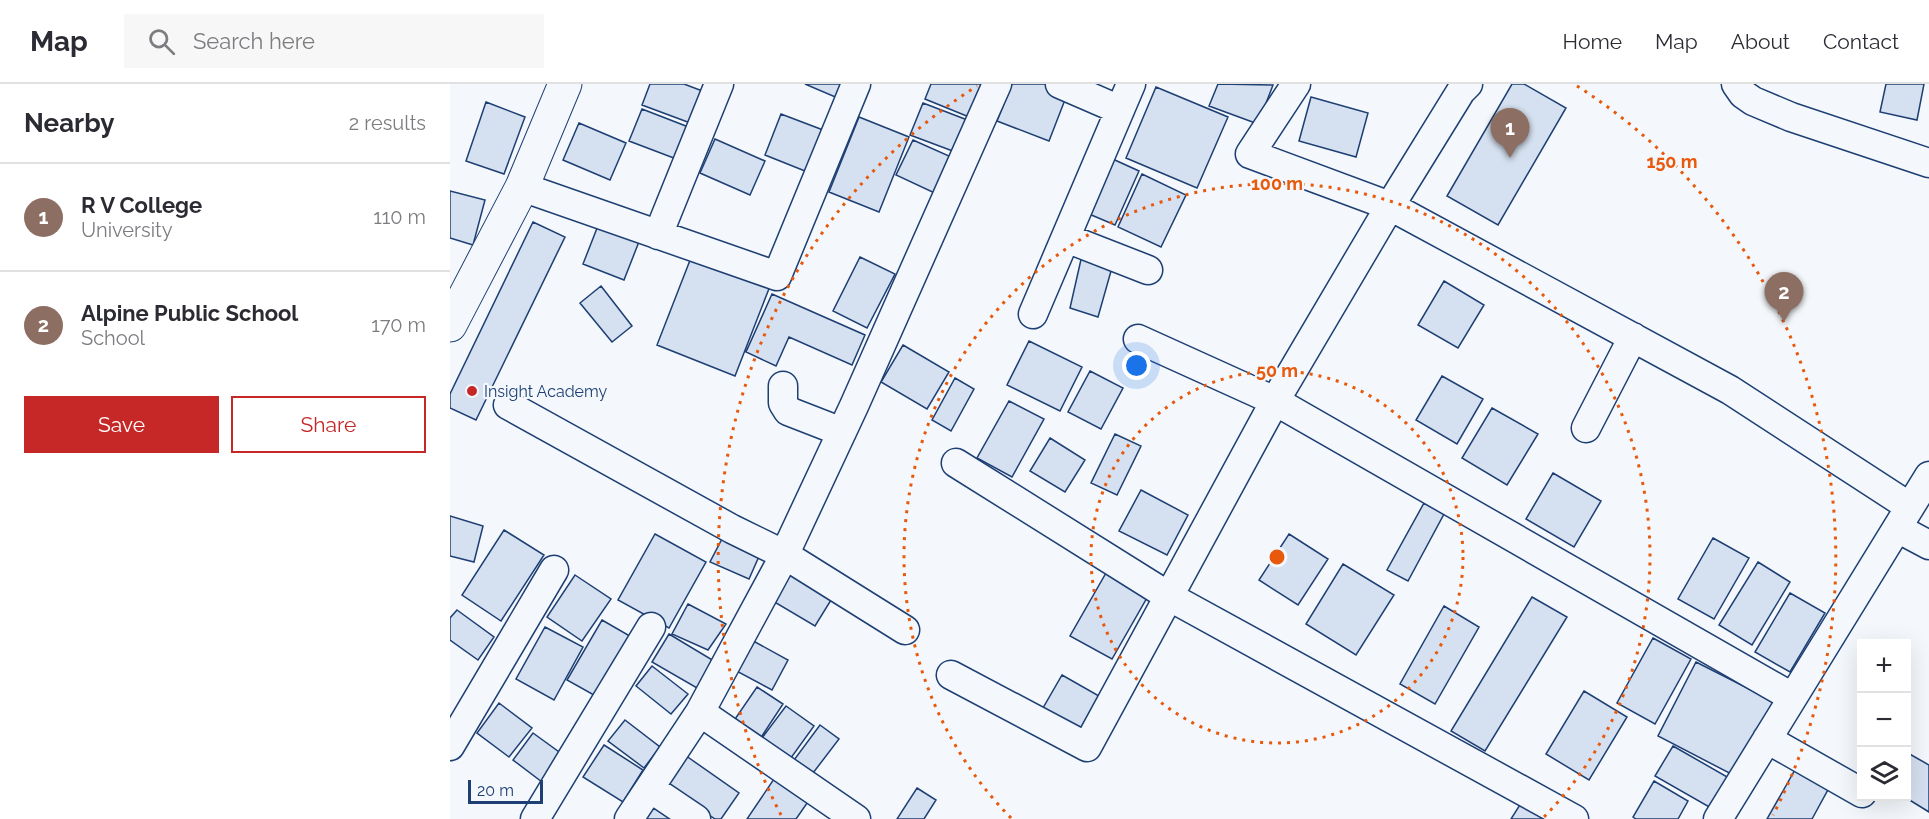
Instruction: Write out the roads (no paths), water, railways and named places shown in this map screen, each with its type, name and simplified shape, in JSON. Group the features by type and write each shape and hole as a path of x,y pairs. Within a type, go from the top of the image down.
{"main road":[{"path":"450,325 522,188 566,84"}],"street":[{"path":"658,235 719,84"},
{"path":"522,188 777,276 856,84"},
{"path":"629,819 700,712 785,555 997,84"},
{"path":"1060,84 1120,110"},
{"path":"1033,314 1131,84"},
{"path":"1296,84 1250,154 1390,206 1730,390 1904,518 1929,545"},
{"path":"951,675 1087,747 1275,401 1390,206 1461,91 1468,84"},
{"path":"1728,85 1753,101 1781,113 1929,163"},
{"path":"1066,238 1148,270"},
{"path":"1586,428 1633,337"},
{"path":"1138,339 1275,401 1792,697"},
{"path":"783,386 783,403 789,411 842,432"},
{"path":"508,405 732,529 785,555 905,630"},
{"path":"956,463 1170,597 1574,819"},
{"path":"1718,819 1929,476"},
{"path":"450,746 554,570"},
{"path":"535,819 651,627"},
{"path":"700,712 856,819"},
{"path":"1767,739 1857,790"},
{"path":"650,788 696,819"}],"place":[{"name":"R V College","path":"1510,158"},
{"name":"Alpine Public School","path":"1784,322"},
{"name":"Insight Academy","path":"472,391"}]}
